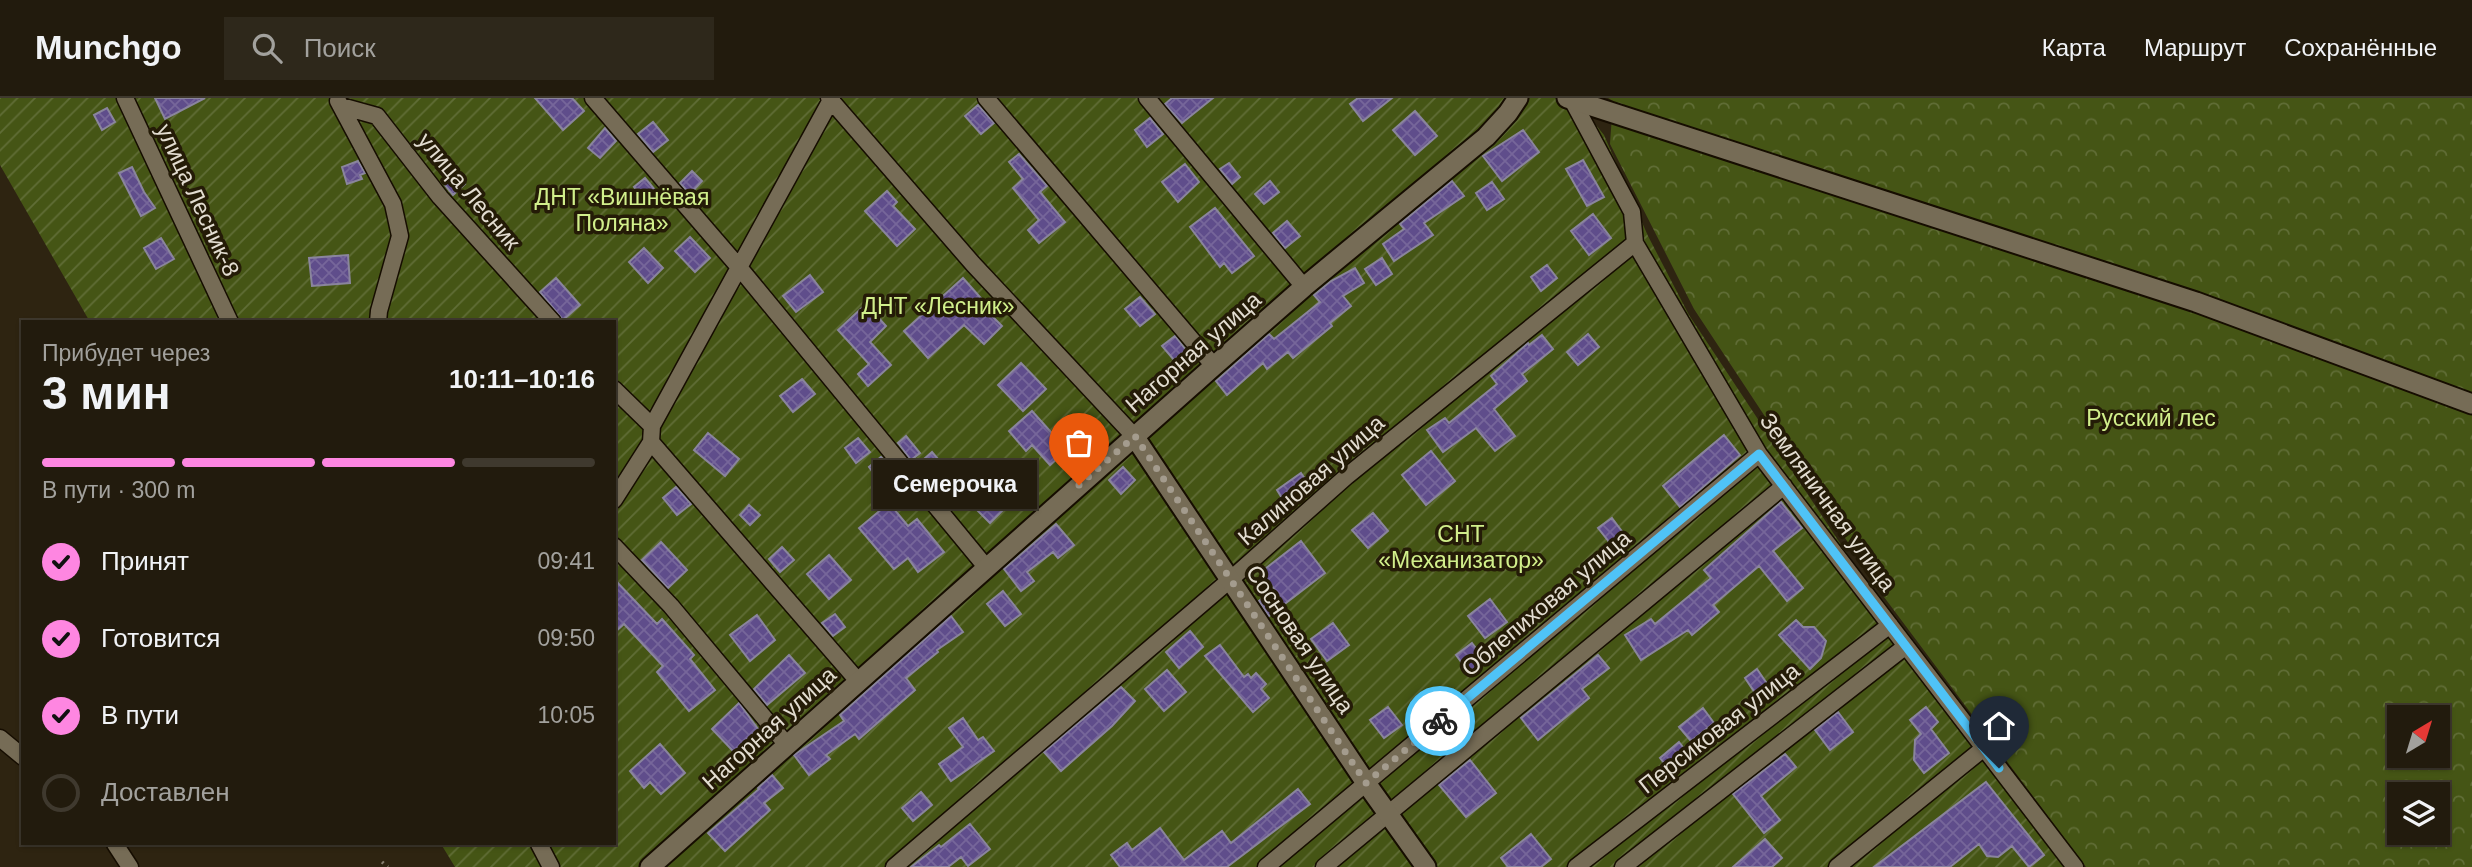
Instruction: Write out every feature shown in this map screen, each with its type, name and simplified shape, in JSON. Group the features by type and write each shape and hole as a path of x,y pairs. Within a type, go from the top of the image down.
{"street":[{"name":"улица Лесник-8","path":"125,98 229,320"},
{"path":"593,98 738,266 986,566"},
{"path":"986,98 1214,366"},
{"path":"1147,98 1304,287"},
{"name":"Нагорная улица","path":"650,867 986,566 1304,287 1486,137 1518,98"},
{"path":"616,497 652,434 738,266 831,99 974,264 1135,436"},
{"path":"1569,99 2196,302 2472,404"},
{"name":"Земляничная улица","path":"1569,99 1632,212 1635,243 1759,454 2075,867"},
{"name":"улица Лесник","path":"339,102 393,204 400,236 378,320"},
{"name":"улица Лесник","path":"339,102 377,116 440,197 551,320"},
{"name":"Калиновая улица","path":"894,867 1231,579 1347,476 1635,243"},
{"path":"616,391 858,681"},
{"name":"Сосновая улица","path":"1135,436 1366,783 1426,867"},
{"name":"Облепиховая улица","path":"1266,867 1759,454"},
{"path":"1324,867 1784,486"},
{"path":"616,548 671,606 787,745"},
{"name":"Персиковая улица","path":"1576,867 1890,625"},
{"path":"1623,867 1906,646"},
{"path":"0,738 21,755"},
{"path":"1837,867 1984,748"},
{"path":"116,845 130,867"},
{"path":"540,845 551,867"}],"path":[{"path":"382,862 388,867"}],"green space":[{"path":"0,98 1574,98 1604,135 1648,236 1689,315 1881,605 2081,867 455,867 442,845 616,845 616,320 89,320 0,165"},
{"name":"Русский лес","path":"1608,98 2472,98 2472,867 2086,867 1884,597 1694,309 1610,144 1613,101"}],"building":[{"path":"155,98 205,98 165,119"},
{"path":"535,98 572,98 584,111 563,130"},
{"path":"1172,98 1213,98 1182,123 1165,104"},
{"path":"1358,98 1392,98 1363,121 1350,104"},
{"path":"978,105 994,123 981,134 965,116"},
{"path":"107,108 115,122 102,130 94,115"},
{"path":"1415,111 1437,136 1415,155 1393,130"},
{"path":"1150,118 1163,134 1147,147 1135,130"},
{"path":"653,122 668,140 653,152 638,134"},
{"path":"605,128 616,141 600,158 588,148"},
{"path":"1523,130 1539,152 1502,181 1483,156"},
{"path":"1019,154 1047,186 1040,192 1065,222 1039,243 1028,230 1039,220 1013,188 1023,179 1009,162"},
{"path":"1583,160 1604,197 1587,206 1566,169"},
{"path":"358,161 365,173 360,175 362,179 347,184 342,167"},
{"path":"1229,163 1240,177 1232,184 1220,169"},
{"path":"1185,164 1199,182 1178,202 1162,182"},
{"path":"132,167 155,208 141,216 119,173"},
{"path":"692,171 702,181 690,194 680,183"},
{"path":"456,174 465,184 453,195 444,184"},
{"path":"645,178 656,191 645,200 634,187"},
{"path":"1270,181 1279,192 1264,204 1255,194"},
{"path":"1452,181 1464,196 1424,223 1433,235 1394,261 1383,244 1404,229 1400,224"},
{"path":"1492,182 1504,199 1487,210 1476,193"},
{"path":"887,191 897,202 893,206 915,229 897,246 865,211"},
{"path":"1215,208 1254,256 1232,273 1224,263 1220,267 1190,227"},
{"path":"1593,214 1611,238 1589,255 1571,231"},
{"path":"1287,221 1300,236 1285,248 1273,233"},
{"path":"690,237 710,258 695,272 675,251"},
{"path":"161,238 174,259 156,269 144,248"},
{"path":"644,248 663,268 648,283 629,262"},
{"path":"348,255 350,283 312,286 309,258"},
{"path":"1382,258 1392,274 1376,285 1365,269"},
{"path":"1547,265 1557,278 1541,291 1531,277"},
{"path":"1355,268 1364,283 1343,296 1351,306 1330,323 1332,326 1293,358 1288,352 1267,369 1263,363 1227,395 1216,381 1269,334 1274,339 1320,302 1314,295 1331,281"},
{"path":"810,275 823,292 796,312 783,296"},
{"path":"556,278 580,305 563,320 540,292"},
{"path":"963,278 987,305 984,308 1002,326 984,344 964,325 928,358 904,331"},
{"path":"1140,297 1155,314 1140,326 1125,309"},
{"path":"866,304 886,326 870,342 891,365 868,386 858,374 869,364 838,330"},
{"path":"1588,334 1599,347 1578,365 1567,352"},
{"path":"1542,335 1553,349 1522,374 1527,381 1494,409 1515,436 1495,451 1476,428 1443,452 1427,430 1445,418 1449,423 1497,384 1491,376 1528,343 1529,345"},
{"path":"1175,336 1186,350 1174,360 1162,346"},
{"path":"1021,363 1046,389 1023,411 998,385"},
{"path":"802,379 815,394 793,412 780,396"},
{"path":"1032,411 1067,450 1050,465 1032,445 1026,451 1009,431"},
{"path":"708,433 739,459 725,476 694,450"},
{"path":"1724,435 1740,455 1680,507 1663,486"},
{"path":"906,436 920,453 911,460 898,443"},
{"path":"858,438 870,452 856,463 845,448"},
{"path":"1431,451 1455,481 1426,505 1402,475"},
{"path":"932,452 948,471 932,485 916,466"},
{"path":"881,457 894,472 880,482 869,467"},
{"path":"1123,467 1135,480 1121,494 1109,480"},
{"path":"997,470 1020,493 990,523 967,500"},
{"path":"1301,473 1312,489 1287,506 1277,490"},
{"path":"676,487 691,504 677,515 663,498"},
{"path":"1781,502 1802,528 1773,551 1803,588 1787,601 1759,566 1713,605 1719,612 1692,635 1688,630 1641,660 1625,635 1651,619 1655,624 1711,578 1704,570"},
{"path":"889,503 908,526 917,519 944,552 918,572 908,558 894,569 859,528"},
{"path":"749,505 760,515 750,525 740,515"},
{"path":"1373,513 1388,531 1368,548 1352,530"},
{"path":"1612,518 1627,538 1614,548 1598,528"},
{"path":"1056,524 1074,545 1058,558 1053,552 1027,572 1034,581 1021,591 1004,569"},
{"path":"1301,541 1325,573 1269,616 1259,601 1274,589 1261,572"},
{"path":"661,542 687,570 668,588 642,560"},
{"path":"782,547 794,560 780,572 769,559"},
{"path":"829,555 851,580 829,599 807,574"},
{"path":"616,581 657,624 662,619 694,655 690,659 715,690 689,711 657,672 663,666 624,624 616,631"},
{"path":"1003,591 1021,614 1005,626 987,604"},
{"path":"1490,599 1507,622 1485,638 1468,616"},
{"path":"835,614 845,627 833,636 822,623"},
{"path":"757,615 775,640 750,661 730,635"},
{"path":"951,616 963,632 937,650 938,652 906,678 915,690 859,739 855,734 826,755 830,759 809,775 794,755 844,721 840,715"},
{"path":"1796,620 1803,627 1814,627 1826,641 1821,658 1810,669 1779,635"},
{"path":"1333,623 1349,645 1327,661 1311,639"},
{"path":"1190,631 1203,647 1179,668 1166,652"},
{"path":"1472,643 1486,661 1470,674 1456,655"},
{"path":"1220,645 1244,677 1248,674 1251,678 1256,673 1266,684 1261,689 1269,698 1253,712 1205,656"},
{"path":"789,655 805,673 767,705 754,689"},
{"path":"1598,655 1609,668 1582,689 1589,698 1538,740 1521,718"},
{"path":"1757,669 1770,688 1757,696 1745,678"},
{"path":"1167,670 1186,692 1164,711 1145,689"},
{"path":"1121,687 1135,701 1112,726 1061,771 1044,752"},
{"path":"739,703 758,729 734,752 712,729"},
{"path":"1388,707 1402,725 1384,738 1370,720"},
{"path":"1926,707 1938,722 1931,729 1949,753 1924,773 1914,760 1915,740 1921,734 1910,720"},
{"path":"1703,708 1714,723 1691,741 1679,727"},
{"path":"1838,712 1853,732 1830,750 1815,730"},
{"path":"963,718 978,740 983,737 994,751 951,781 939,764 963,747 949,728"},
{"path":"1679,742 1690,756 1671,772 1660,758"},
{"path":"660,744 685,773 661,794 650,782 644,788 630,771"},
{"path":"1785,754 1796,767 1761,796 1780,820 1764,833 1733,794"},
{"path":"1470,760 1496,793 1466,817 1439,785"},
{"path":"772,775 783,788 764,803 770,810 725,851 708,833"},
{"path":"1986,782 2044,855 2029,867 2012,846 1998,857 1987,856 1979,844 1950,867 1874,867"},
{"path":"1298,789 1310,804 1227,867 1120,867 1111,855 1127,843 1132,850 1160,828 1184,860 1222,831 1231,843"},
{"path":"921,792 932,805 913,821 902,808"},
{"path":"970,824 990,849 968,866 961,857 948,867 911,867 939,845 941,847"},
{"path":"1531,834 1551,859 1541,867 1508,867 1501,858"},
{"path":"1765,839 1782,858 1772,867 1733,867"}],"way so far":[{"path":"1079,485 1135,436 1366,783 1440,721"}],"place":[{"name":"Семерочка","path":"1079,485"}],"route":[{"path":"1440,721 1759,454 1999,768"}],"park label":[{"name":"ДНТ «Вишнёвая Поляна»","path":"622,210"},
{"name":"ДНТ «Лесник»","path":"938,306"},
{"name":"СНТ «Механизатор»","path":"1461,547"}]}
